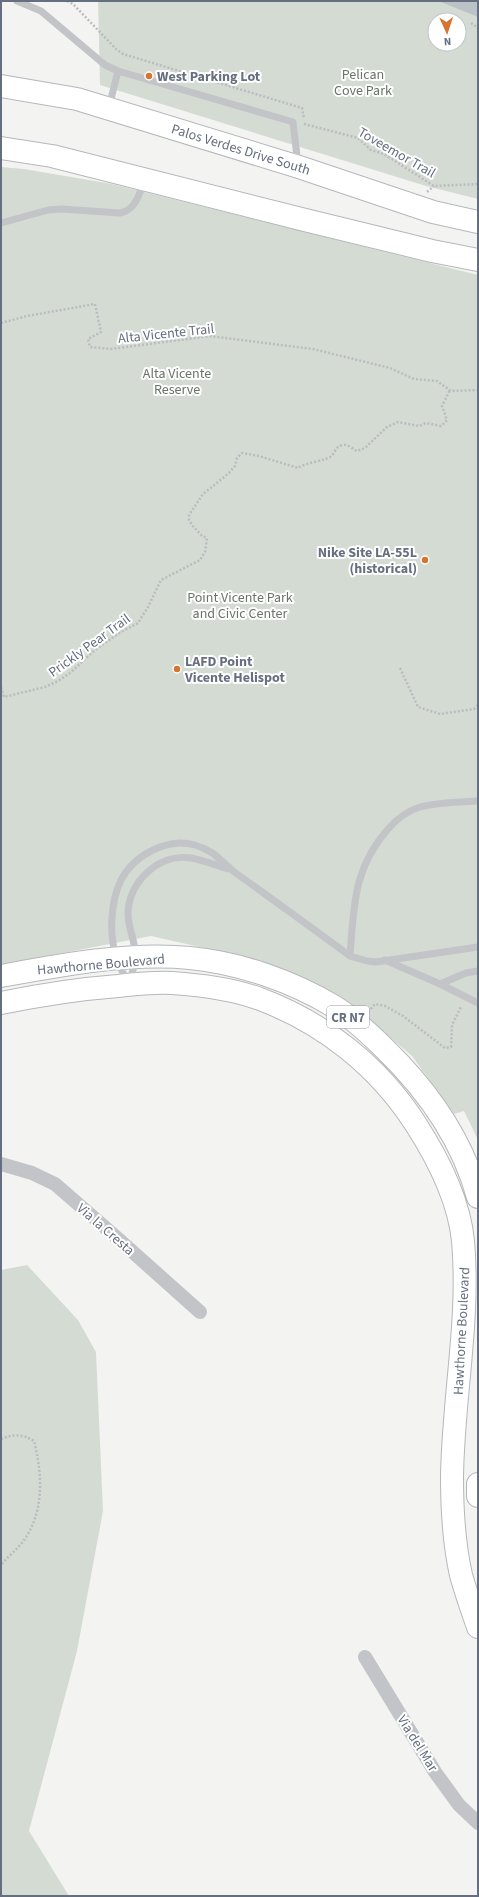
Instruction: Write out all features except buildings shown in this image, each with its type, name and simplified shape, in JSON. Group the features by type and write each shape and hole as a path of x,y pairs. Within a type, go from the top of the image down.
{"main road":[{"name":"Palos Verdes Drive South","path":"1,86 77,99 298,167 434,212 478,222"},
{"path":"1,148 52,156 312,222 432,251 478,260"},
{"name":"Hawthorne Boulevard","path":"1,976 64,964 153,957 190,958 239,967 290,984 336,1008 370,1034 406,1069 439,1110 459,1147 478,1196"},
{"name":"Hawthorne Boulevard","path":"1,1003 74,990 170,983 213,988 258,998 296,1015 339,1042 373,1070 404,1106 434,1151 454,1203 462,1237 465,1272 464,1323 452,1477 454,1523 461,1575 478,1627"},
{"path":"478,1484 478,1496"}],"street":[{"name":"Via la Cresta","path":"1,1164 32,1173 55,1184 200,1312"},
{"name":"Via del Mar","path":"365,1657 435,1772 459,1805 478,1823"}],"lane":[{"path":"17,1 41,11 105,65 118,71 293,122 298,167"},
{"path":"108,109 118,71"},
{"path":"1,223 48,210 62,209 120,213 128,211 133,207 145,180"},
{"path":"350,956 354,904 358,881 365,863 380,838 399,817 419,807 478,801"},
{"path":"129,985 126,959 113,940 113,903 117,890 123,877 131,866 143,856 168,844 179,842 194,844 211,850 232,870 350,956 367,961 385,960 478,947"},
{"path":"129,985 126,959 129,900 138,881 162,862 176,858 192,858 232,870"},
{"path":"385,960 440,984 478,1003"},
{"path":"440,984 466,973 478,971"}],"path":[{"path":"67,1 73,4 117,50 123,54 302,108 305,134 294,133"},
{"path":"471,23 478,28"},
{"name":"Toveemor Trail","path":"304,123 358,138 371,150 384,154 434,186 478,184"},
{"path":"426,194 434,186"},
{"name":"Alta Vicente Trail","path":"1,323 28,316 95,304 101,332 88,339 90,347 110,348 210,336 313,348 390,368 414,379 437,381 450,390 478,390"},
{"name":"Prickly Pear Trail","path":"1,687 4,697 45,687 70,673 96,649 121,632 138,623 148,607 161,580 200,560 205,552 206,538 202,536 192,525 189,520 189,515 203,494 229,473 235,466 237,458 242,453 259,456 298,468 305,464 328,459 338,447 343,445 347,445 357,451 365,448 387,427 398,422 419,426 426,423 441,426 446,420 442,406 450,390"},
{"path":"400,668 418,707 440,714 474,709 478,705"},
{"path":"368,1012 375,1004 385,1006 420,1028 445,1048 451,1047 452,1025 461,1007"},
{"path":"1,1439 8,1436 18,1435 27,1436 34,1441 41,1480 39,1498 24,1539 1,1565"}],"green space":[{"name":"Pelican Cove Park","path":"98,1 478,1 478,199 426,186 100,85"},
{"name":"Point Vicente Park and Civic Center","path":"1,167 24,169 112,184 478,275 478,1140 464,1111 454,1114 412,1056 365,1016 244,957 151,936 1,965"},
{"path":"27,1265 78,1320 96,1352 103,1511 77,1651 29,1831 69,1896 1,1896 1,1270"}],"shaded area":[{"path":"438,1 478,1 478,18"}],"place":[{"name":"West Parking Lot","path":"149,76"},
{"name":"Nike Site LA-55L (historical)","path":"425,560"},
{"name":"LAFD Point Vicente Helispot","path":"177,669"}],"park label":[{"name":"Alta Vicente Reserve","path":"177,382"}]}
